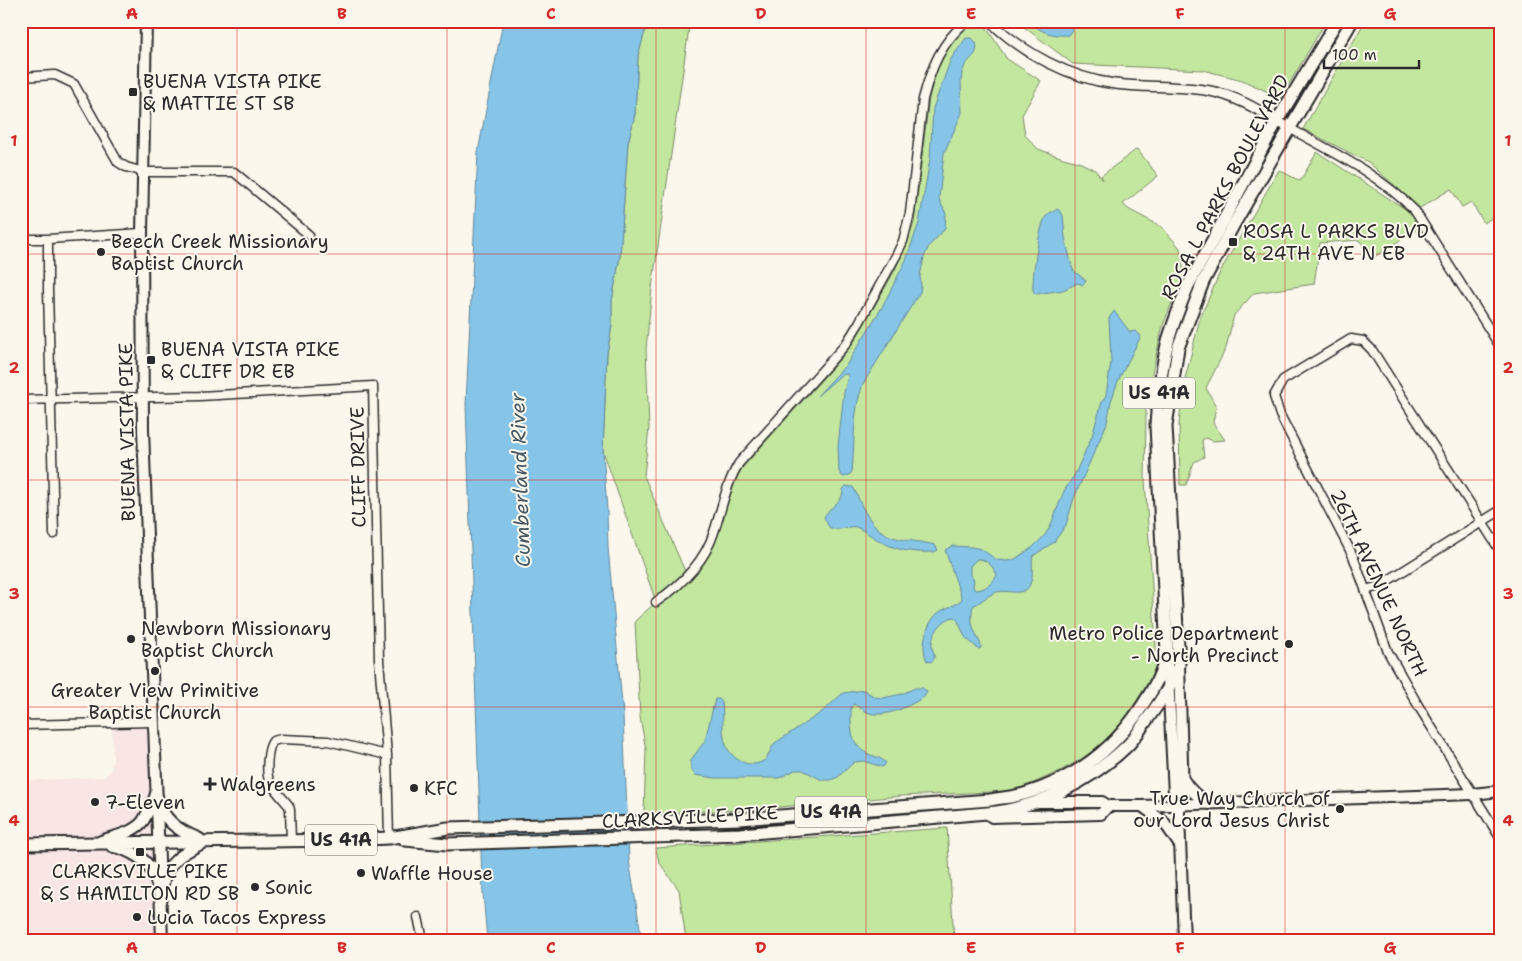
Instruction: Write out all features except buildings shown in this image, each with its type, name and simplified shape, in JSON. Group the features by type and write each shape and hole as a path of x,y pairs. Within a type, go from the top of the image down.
{"main road":[{"name":"BUENA VISTA PIKE","path":"146,21 142,232 144,453 161,900"},
{"name":"ROSA L PARKS BOULEVARD","path":"1179,805 1174,794 1156,425 1167,345 1188,286 1278,121 1337,21"},
{"name":"ROSA L PARKS BOULEVARD","path":"1179,805 1183,794 1183,779 1166,426 1178,348 1203,282 1289,128 1352,21"},
{"name":"US 41A","path":"990,800 1016,796 1041,787 1069,775 1100,756 1139,712 1158,680 1167,654"},
{"name":"US 41A","path":"987,813 1011,810 1034,802 1080,782 1106,764 1129,743 1169,687 1179,665"},
{"path":"1183,779 1189,788 1201,799 1211,804"},
{"name":"CLARKSVILLE PIKE","path":"389,838 448,828 740,819 990,800 1142,806 1472,794 1501,791"},
{"path":"156,795 160,809 172,823 182,831 205,842"},
{"path":"93,843 122,834 139,825 156,795"},
{"name":"CLARKSVILLE PIKE","path":"21,844 389,838 447,844 672,837 740,834 987,813 992,818 1101,814 1105,804"},
{"path":"1179,805 1184,940"},
{"path":"1142,806 1166,825 1180,846"},
{"path":"162,940 161,900 164,878 170,866 187,851 205,842"},
{"path":"93,843 119,848 140,858 149,866 155,876 161,900"}],"street":[{"path":"656,602 680,584 708,546 714,534 728,484 739,463 846,344 888,272 903,240 910,213 923,99 927,82 943,46 952,34 966,21"},
{"path":"990,21 1012,41 1032,54 1078,75 1114,84 1211,91 1230,97 1278,121 1365,170 1416,211 1501,348"},
{"path":"21,77 55,75 74,84 118,162 126,167 144,172 234,172 309,235"},
{"path":"21,239 48,239 142,232"},
{"path":"48,239 54,534"},
{"name":"26TH AVENUE NORTH","path":"1482,522 1372,350 1363,341 1351,339 1283,380 1274,396 1280,415 1353,556 1388,652 1472,794 1501,839"},
{"name":"CLIFF DRIVE","path":"21,400 200,396 373,386 379,660 387,756 389,838"},
{"path":"1366,590 1378,586 1501,510"},
{"path":"1482,522 1501,552"},
{"path":"21,725 154,722"},
{"path":"291,841 289,806 270,782 268,776 269,748 273,741 281,739 328,741 387,756"},
{"path":"418,917 423,940"}],"shaded area":[{"path":"154,722 162,940 21,940 21,781 104,777 110,772 113,762 112,723"}],"green space":[{"path":"646,21 690,21 652,288 646,349 649,428 644,476 687,576 714,543 737,476 743,467 842,357 854,341 894,272 914,223 929,98 932,87 944,54 957,35 966,27 976,21 984,24 1007,59 1041,81 1022,115 1025,135 1038,149 1079,162 1095,170 1103,180 1101,176 1137,149 1158,176 1123,204 1128,209 1162,227 1180,248 1184,273 1163,325 1150,382 1146,410 1145,480 1157,661 1144,690 1129,713 1099,746 1075,763 1025,787 1011,791 901,796 747,810 644,813 646,750 640,717 635,621 656,602 603,451 607,353 612,326 612,301 620,256 628,143 635,114 638,56"},
{"path":"1016,21 1326,21 1281,98 1242,80 1203,70 1073,64"},
{"path":"1365,21 1501,21 1501,212 1484,223 1471,202 1462,207 1451,189 1420,208 1368,162 1303,129"},
{"path":"1317,152 1410,212 1420,227 1373,258 1359,240 1320,243 1314,284 1254,293 1234,315 1226,348 1206,388 1216,406 1213,423 1225,440 1213,441 1206,438 1202,440 1204,457 1194,462 1186,485 1180,485 1179,424 1183,387 1200,318 1221,270 1279,170 1300,181"},
{"path":"947,828 954,940 686,940 679,890 659,862 656,848"}],"water":[{"name":"Cumberland River","path":"503,21 646,21 638,56 635,114 628,143 620,256 612,301 612,326 607,353 603,451 608,547 623,715 629,860 642,940 487,940 482,881 466,404 478,152"},
{"path":"1031,21 1072,21 1072,30 1068,35 1052,34 1042,31"},
{"path":"966,38 971,38 976,42 977,48 975,54 965,65 962,73 962,113 944,153 939,199 946,214 945,229 929,246 924,257 920,276 920,292 863,384 855,417 852,472 848,476 843,477 839,472 838,446 847,374 841,375 817,396 847,364 882,307 906,260 919,223 930,159 933,108 951,59"},
{"path":"1058,209 1063,215 1065,237 1073,270 1086,281 1083,285 1078,283 1063,290 1036,294 1033,291 1034,275 1041,228 1047,215"},
{"path":"1114,311 1130,332 1136,331 1141,336 1118,381 1111,401 1107,423 1074,498 1066,525 1054,542 1033,556 1032,578 1028,588 1020,592 997,592 973,606 972,622 981,648 978,649 965,637 958,621 954,617 945,621 935,633 932,643 934,658 932,662 927,661 924,642 930,623 938,613 962,599 945,550 952,546 971,547 981,549 997,560 1007,561 1015,559 1033,547 1050,527 1064,491 1075,474 1092,436 1102,402 1106,395 1111,362 1109,318","holes":["977,559 989,564 997,575 988,586 975,590 973,587 974,580 970,575 970,566"]},
{"path":"846,486 853,487 865,512 872,523 880,530 896,538 935,545 938,550 934,552 906,551 886,544 856,527 833,529 829,527 824,517 842,496"},
{"path":"915,688 923,688 927,692 924,697 895,711 873,714 854,704 851,707 851,727 854,740 862,750 880,758 886,763 883,767 863,761 854,762 838,777 831,780 822,780 803,770 795,770 779,778 715,778 695,775 691,768 690,761 705,741 715,699 719,699 722,702 726,745 737,759 753,764 765,760 775,743 822,712 843,693 864,690 875,697 883,698 902,694"}],"place":[{"name":"BUENA VISTA PIKE & MATTIE ST SB","path":"133,92"},
{"name":"ROSA L PARKS BLVD & 24TH AVE N EB","path":"1233,242"},
{"name":"Beech Creek Missionary Baptist Church","path":"101,252"},
{"name":"BUENA VISTA PIKE & CLIFF DR EB","path":"151,360"},
{"name":"Newborn Missionary Baptist Church","path":"131,639"},
{"name":"Metro Police Department - North Precinct","path":"1289,644"},
{"name":"Greater View Primitive Baptist Church","path":"155,671"},
{"name":"Walgreens","path":"210,784"},
{"name":"KFC","path":"414,788"},
{"name":"7-Eleven","path":"95,802"},
{"name":"True Way Church of our Lord Jesus Christ","path":"1340,809"},
{"name":"CLARKSVILLE PIKE & S HAMILTON RD SB","path":"140,852"},
{"name":"Waffle House","path":"361,873"},
{"name":"Sonic","path":"255,887"},
{"name":"Lucia Tacos Express","path":"137,917"}]}
